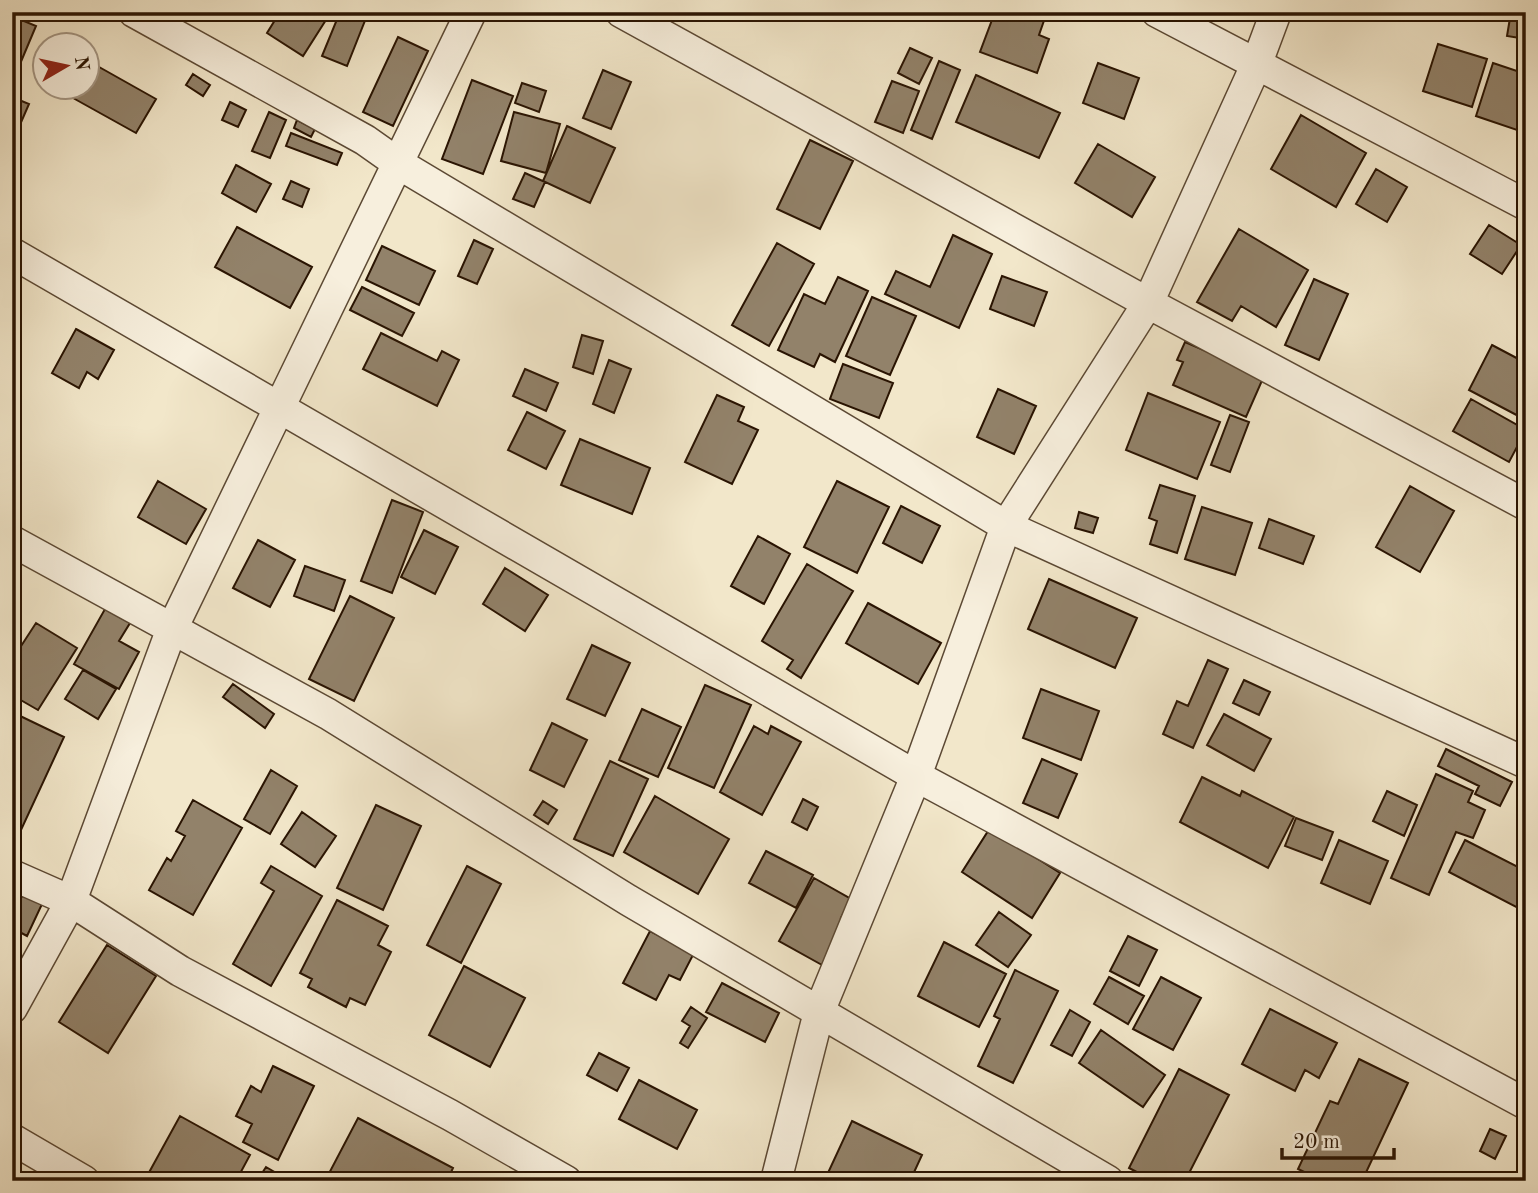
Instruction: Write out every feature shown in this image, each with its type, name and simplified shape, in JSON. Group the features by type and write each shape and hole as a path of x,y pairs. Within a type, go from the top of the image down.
{"street":[{"path":"134,12 365,140 399,164 1006,527 1526,763"},
{"path":"12,1008 71,901 171,631 471,12"},
{"path":"621,12 1148,303 1526,505"},
{"path":"1157,12 1526,205"},
{"path":"776,1181 818,1012 916,776 1006,527 1148,303 1257,63 1276,12"},
{"path":"12,253 916,776 1526,1104"},
{"path":"12,541 171,631 328,714 628,900 1108,1181"},
{"path":"12,875 71,901 180,971 450,1115 566,1181"},
{"path":"12,1139 84,1181"}],"building":[{"path":"280,12 331,12 303,56 267,33"},
{"path":"340,12 351,12 366,18 347,66 322,56"},
{"path":"995,12 1047,12 1039,35 1049,39 1037,73 980,52"},
{"path":"1511,12 1526,12 1526,39 1507,36"},
{"path":"12,16 36,26 12,83"},
{"path":"398,37 428,51 393,126 363,112"},
{"path":"1438,44 1487,59 1472,107 1423,91"},
{"path":"910,48 932,58 919,84 898,73"},
{"path":"939,61 960,70 932,139 911,130"},
{"path":"1098,63 1139,78 1124,119 1083,103"},
{"path":"1493,63 1526,74 1526,133 1476,116"},
{"path":"102,69 156,99 136,133 80,102 102,102"},
{"path":"603,70 631,82 611,129 583,118"},
{"path":"193,74 210,85 203,96 186,85"},
{"path":"976,75 1060,113 1039,158 956,122"},
{"path":"472,80 513,96 483,174 442,159"},
{"path":"892,81 919,91 903,133 875,122"},
{"path":"522,83 546,91 539,112 515,103"},
{"path":"12,97 29,104 12,143"},
{"path":"230,102 246,110 238,127 222,120"},
{"path":"269,112 286,120 270,158 252,151"},
{"path":"514,112 560,124 546,173 501,161"},
{"path":"1301,115 1366,153 1336,207 1271,169"},
{"path":"297,120 315,129 311,137 294,128"},
{"path":"567,126 615,148 590,203 543,181"},
{"path":"291,133 342,153 337,165 286,146"},
{"path":"810,140 853,161 820,229 777,209"},
{"path":"1098,144 1155,177 1132,217 1075,183"},
{"path":"236,165 271,184 256,212 222,193"},
{"path":"1376,169 1407,187 1387,222 1356,204"},
{"path":"525,173 545,182 534,207 513,199"},
{"path":"291,181 309,189 302,207 283,199"},
{"path":"1489,225 1521,245 1502,274 1470,254"},
{"path":"237,227 312,267 290,308 215,267"},
{"path":"1239,229 1308,270 1276,327 1241,306 1232,321 1197,302"},
{"path":"953,235 992,254 959,328 885,294 896,271 930,287"},
{"path":"474,240 493,249 477,284 458,276"},
{"path":"777,243 814,264 769,346 732,325"},
{"path":"382,246 435,271 419,305 366,280"},
{"path":"1002,276 1047,292 1034,326 990,309"},
{"path":"838,277 868,291 835,362 820,354 814,367 778,350 804,294 825,304"},
{"path":"1314,279 1348,294 1319,360 1285,345"},
{"path":"362,287 414,313 402,336 350,310"},
{"path":"872,297 916,316 890,375 846,356"},
{"path":"76,329 114,350 98,379 87,372 79,388 52,373"},
{"path":"381,333 437,361 442,351 459,360 437,406 363,369"},
{"path":"582,335 603,341 593,374 573,367"},
{"path":"1185,342 1264,376 1246,417 1173,385 1183,362 1177,360"},
{"path":"1492,345 1526,363 1526,420 1469,390"},
{"path":"609,360 631,369 614,413 593,404"},
{"path":"843,364 893,383 879,418 830,399"},
{"path":"525,369 558,383 546,411 513,396"},
{"path":"998,389 1036,406 1014,454 977,437"},
{"path":"1148,393 1220,422 1197,479 1126,450"},
{"path":"717,395 744,407 738,421 758,430 732,484 685,462"},
{"path":"1471,399 1526,430 1509,462 1453,431"},
{"path":"527,412 565,431 546,469 508,450"},
{"path":"1230,415 1249,422 1230,472 1211,465"},
{"path":"580,439 650,468 632,514 561,485"},
{"path":"158,481 206,509 186,544 138,517"},
{"path":"837,481 889,507 857,573 804,547"},
{"path":"1160,485 1195,496 1177,553 1150,544 1157,521 1149,518"},
{"path":"1410,486 1454,511 1420,572 1376,547"},
{"path":"392,500 423,512 392,593 361,581"},
{"path":"901,506 940,526 922,563 883,543"},
{"path":"1202,507 1252,523 1235,575 1185,559"},
{"path":"1079,512 1098,518 1093,533 1075,528"},
{"path":"1269,519 1314,536 1303,564 1259,548"},
{"path":"424,530 458,547 435,594 401,577"},
{"path":"758,536 790,554 764,604 731,586"},
{"path":"258,540 295,560 270,607 233,588"},
{"path":"807,564 853,591 801,678 787,669 793,660 762,641"},
{"path":"305,566 345,580 334,611 294,596"},
{"path":"505,568 548,595 525,631 483,604"},
{"path":"1049,579 1137,618 1115,668 1028,629"},
{"path":"350,596 394,618 354,701 309,679"},
{"path":"868,603 941,643 918,684 846,643"},
{"path":"105,609 130,623 119,641 139,652 119,689 74,664"},
{"path":"36,623 77,648 38,710 12,695 12,660"},
{"path":"592,645 630,663 605,716 567,699"},
{"path":"1208,660 1228,669 1193,748 1163,734 1177,701 1188,706"},
{"path":"83,670 116,689 98,719 65,699"},
{"path":"1244,680 1270,692 1259,715 1233,703"},
{"path":"233,684 274,714 265,728 223,697"},
{"path":"705,685 751,705 714,788 668,768"},
{"path":"1041,689 1099,711 1081,760 1023,738"},
{"path":"642,709 681,727 658,777 619,760"},
{"path":"16,714 64,737 21,830 12,826 12,724"},
{"path":"1224,714 1271,739 1254,771 1207,745"},
{"path":"552,723 587,740 564,787 530,770"},
{"path":"754,726 768,734 771,726 801,742 762,815 720,792"},
{"path":"1446,749 1512,782 1500,806 1475,794 1479,786 1438,766"},
{"path":"1042,759 1077,774 1058,818 1023,803"},
{"path":"610,761 648,779 613,856 574,839"},
{"path":"271,770 297,786 270,834 244,819"},
{"path":"1436,774 1473,791 1468,802 1485,810 1473,838 1456,832 1429,895 1391,878"},
{"path":"1202,777 1240,796 1242,791 1294,817 1268,868 1180,822"},
{"path":"1387,791 1417,805 1404,836 1373,821"},
{"path":"655,796 729,839 698,894 624,852"},
{"path":"803,799 818,807 807,830 792,822"},
{"path":"193,800 242,828 193,915 149,890 167,858 171,861 185,836 176,831"},
{"path":"543,801 557,810 548,824 534,815"},
{"path":"376,805 421,826 383,910 337,888"},
{"path":"302,812 336,836 315,867 281,844"},
{"path":"1296,818 1333,832 1322,860 1285,846"},
{"path":"990,828 1060,873 1032,918 962,872"},
{"path":"1339,840 1388,861 1370,904 1321,883"},
{"path":"1465,840 1526,871 1526,897 1520,909 1449,872"},
{"path":"766,851 813,875 796,908 749,883"},
{"path":"271,866 322,896 271,986 233,964 274,891 261,883"},
{"path":"467,866 501,884 461,963 427,945"},
{"path":"814,878 851,899 841,918 846,921 822,965 779,941"},
{"path":"24,892 43,902 27,936 12,928 12,916"},
{"path":"337,900 388,926 378,945 391,952 365,1005 350,998 346,1007 308,987 312,979 300,973"},
{"path":"999,912 1031,935 1008,967 976,945"},
{"path":"650,931 694,953 680,980 669,975 656,1000 623,983"},
{"path":"1128,936 1157,950 1139,986 1110,971"},
{"path":"944,942 1006,974 979,1027 918,996"},
{"path":"107,945 156,976 108,1053 59,1022"},
{"path":"464,966 525,998 490,1067 429,1035"},
{"path":"1015,970 1058,991 1013,1083 978,1066 1000,1019 994,1016"},
{"path":"1109,977 1144,996 1128,1024 1094,1004"},
{"path":"1161,977 1201,998 1173,1050 1133,1029"},
{"path":"722,983 779,1013 765,1042 706,1012"},
{"path":"691,1007 707,1018 688,1048 680,1043 690,1026 682,1021"},
{"path":"1270,1009 1337,1043 1319,1078 1305,1070 1295,1091 1242,1064"},
{"path":"1070,1010 1090,1022 1072,1056 1051,1045"},
{"path":"1101,1030 1165,1075 1143,1107 1079,1063"},
{"path":"599,1053 629,1068 617,1091 587,1075"},
{"path":"1359,1059 1408,1083 1362,1181 1323,1181 1298,1169 1330,1101 1338,1104"},
{"path":"273,1066 314,1086 278,1160 243,1142 252,1124 236,1116 251,1086 261,1092"},
{"path":"1179,1069 1229,1095 1185,1181 1154,1181 1129,1168"},
{"path":"639,1080 697,1110 677,1149 619,1119"},
{"path":"180,1116 250,1155 236,1181 151,1181 146,1178"},
{"path":"358,1118 453,1168 447,1181 325,1181"},
{"path":"852,1121 922,1155 910,1181 840,1181 827,1175"},
{"path":"1490,1129 1506,1136 1495,1159 1480,1151"},
{"path":"266,1167 290,1181 257,1181"}]}
